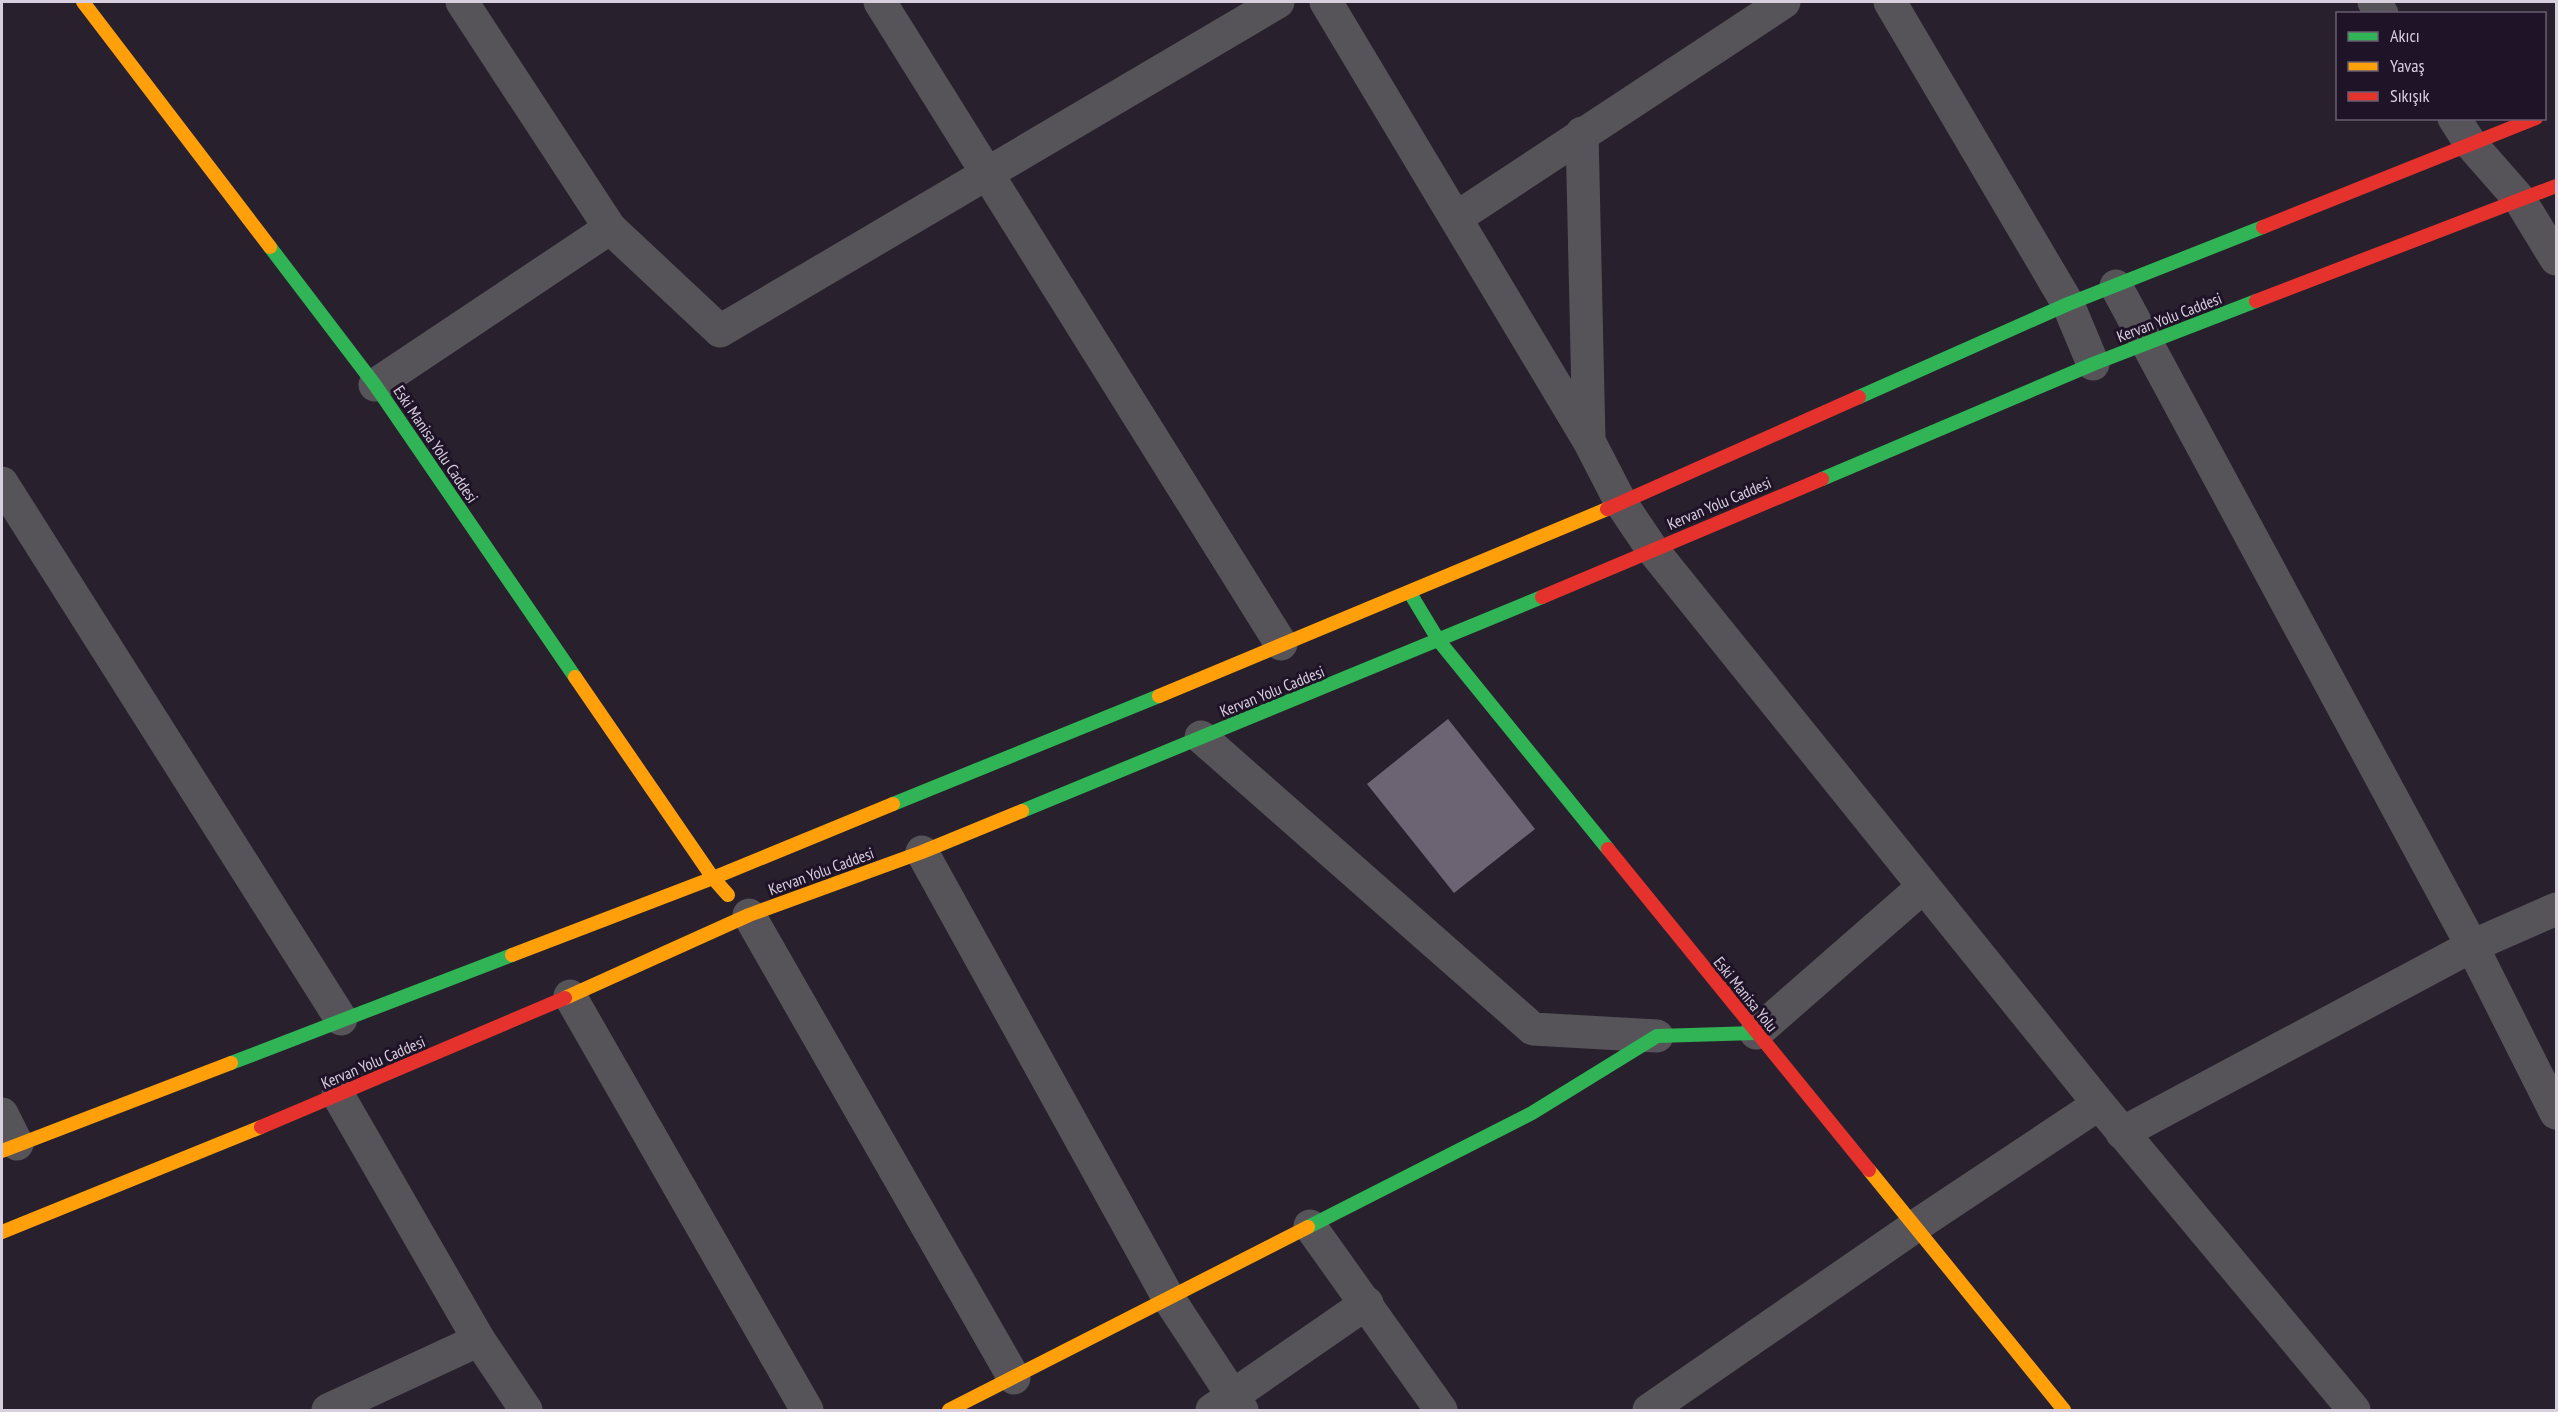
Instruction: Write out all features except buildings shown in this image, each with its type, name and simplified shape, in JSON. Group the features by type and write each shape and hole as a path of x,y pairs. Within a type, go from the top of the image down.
{"main road":[{"name":"Eski Manisa Yolu Caddesi","path":"82,2 375,385 713,878 749,915"},
{"name":"Kervan Yolu Caddesi","path":"9,1147 713,878 1410,593 1621,503 2462,131 2525,120"},
{"name":"Kervan Yolu Caddesi","path":"2,1232 338,1095 570,996 749,915 922,852 1439,641 2093,364 2556,186"},
{"name":"Eski Manisa Yolu","path":"1410,593 1439,641 2064,1410"},
{"path":"949,1410 1532,1113 1657,1036 1756,1033"}],"street":[{"path":"462,2 610,228 720,331 1278,2"},
{"path":"880,2 1281,644"},
{"path":"1326,2 1589,441 1621,503 1652,549 2122,1133 2354,1410"},
{"path":"1456,218 1784,2"},
{"path":"1890,2 2068,304 2093,364"},
{"path":"2462,131 2520,200 2556,259"},
{"path":"1582,133 1589,441"},
{"path":"375,385 610,228"},
{"path":"2116,286 2472,946 2556,1113"},
{"path":"2,483 341,1019"},
{"path":"1202,737 1533,1029 1657,1036"},
{"path":"922,852 1229,1406 1367,1303"},
{"path":"1756,1033 1923,888"},
{"path":"2122,1133 2472,946 2556,909"},
{"path":"749,915 1014,1378"},
{"path":"570,996 807,1410"},
{"path":"338,1095 479,1340 526,1410"},
{"path":"1649,1410 1914,1227 2099,1104"},
{"path":"2,1114 9,1147"},
{"path":"1310,1226 1441,1410"},
{"path":"328,1410 479,1340"}],"traffic: fast":[{"path":"1859,397 2068,304 2263,227"},
{"path":"270,247 375,385 575,677"},
{"path":"1822,479 2093,364 2256,301"},
{"path":"1410,593 1439,641 1608,849"},
{"path":"1022,811 1542,597"},
{"path":"893,804 1159,696"},
{"path":"231,1063 512,955"},
{"path":"1308,1227 1532,1113 1657,1036 1756,1033"}],"traffic: slow":[{"path":"83,2 270,247"},
{"path":"1159,696 1607,509"},
{"path":"575,677 713,878 728,895"},
{"path":"512,955 713,878 893,804"},
{"path":"565,998 749,915 922,852 1022,811"},
{"path":"2,1151 231,1063"},
{"path":"2,1232 261,1127"},
{"path":"1869,1170 2064,1410"},
{"path":"949,1410 1308,1227"}],"traffic: jam":[{"path":"2263,227 2531,120"},
{"path":"2256,301 2556,186"},
{"path":"1607,509 1859,397"},
{"path":"1542,597 1822,479"},
{"path":"1608,849 1869,1170"},
{"path":"261,1127 565,998"}]}
